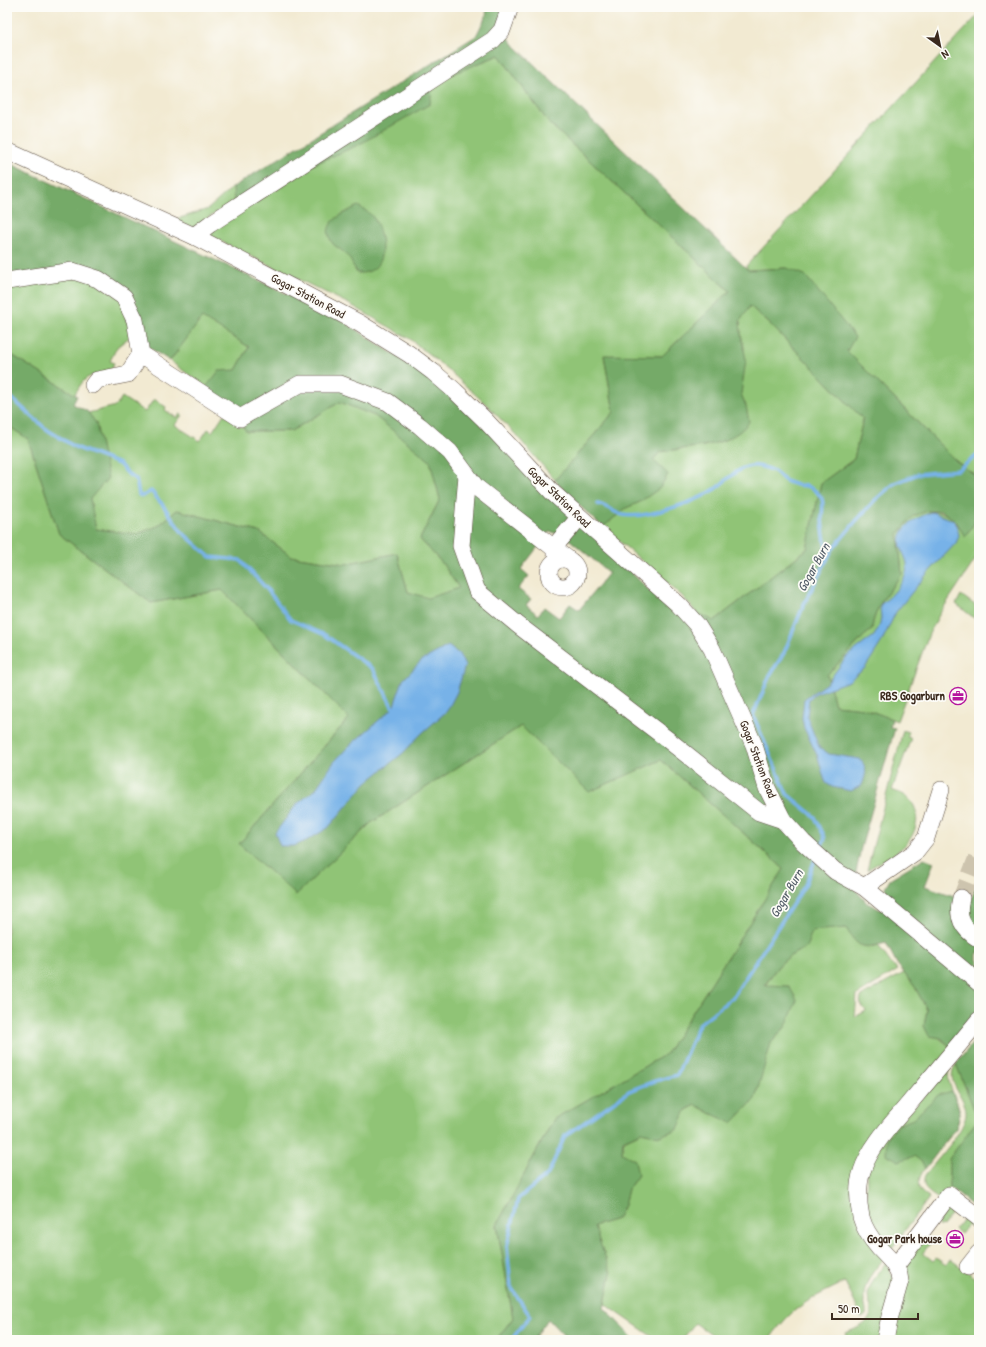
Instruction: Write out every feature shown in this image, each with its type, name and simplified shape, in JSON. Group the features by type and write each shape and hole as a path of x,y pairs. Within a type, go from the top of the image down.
{"street":[{"path":"194,236 210,224 493,40 502,30 510,7"},
{"name":"Gogar Station Road","path":"7,151 194,236 359,323 409,354 433,372 463,398 544,484 579,518 679,605 698,625 712,649 754,745 767,788 783,820 803,842 835,871 864,887 979,983"},
{"path":"7,281 73,271 98,279 124,297 135,320 141,354 128,374 97,380 93,385"},
{"path":"141,354 240,418 300,384 340,384 388,402 420,426 450,452 476,486 569,560"},
{"path":"467,474 461,546 477,591 518,625 667,739 759,812 783,820"},
{"path":"553,548 579,518"},
{"path":"864,887 915,852 926,838 941,790"},
{"path":"961,898 958,909 962,922 966,928 979,939"},
{"path":"885,1340 900,1280 898,1271 873,1242 862,1218 858,1193 861,1172 873,1149 884,1134 979,1020"},
{"path":"895,1267 949,1195 979,1218"},
{"path":"968,1267 979,1252"}],"green space":[{"path":"487,7 505,7 500,26 515,46 748,270 787,268 805,275 855,337 847,351 956,461 979,478 979,516 965,537 956,521 942,511 927,511 913,516 898,534 902,574 887,594 875,615 872,630 865,635 827,675 835,705 863,708 892,719 890,727 895,728 861,848 853,887 867,903 881,910 891,905 885,888 891,878 924,858 934,862 925,886 957,897 967,915 967,908 979,875 979,953 977,953 977,960 979,962 979,1016 952,1048 941,1038 929,1036 924,1026 927,1010 915,987 897,964 886,943 872,946 862,946 854,940 846,928 812,931 806,948 798,951 782,963 773,972 765,985 789,986 797,1000 786,1026 771,1043 755,1099 732,1123 696,1105 686,1110 678,1129 660,1136 641,1132 623,1140 622,1153 635,1160 638,1175 628,1189 624,1205 617,1219 594,1226 611,1273 604,1308 635,1340 568,1340 548,1319 533,1340 496,1340 513,1318 497,1225 554,1119 666,1054 784,869 661,760 589,792 521,726 371,823 296,895 239,844 349,718 222,590 151,603 59,534 28,439 7,425 7,352 77,396 73,404 87,411 96,423 108,478 90,499 96,529 137,534 158,526 177,510 259,532 291,556 345,564 397,553 408,592 428,598 459,588 442,563 420,539 440,499 430,461 375,416 340,402 291,431 246,431 230,405 206,387 219,371 236,370 249,347 202,318 170,361 131,336 122,296 76,272 7,279 7,162 340,319 444,387 650,591 714,621 807,549 821,483 854,459 863,419 771,325 750,306 740,321 746,360 741,394 746,406 749,422 740,431 720,442 660,452 653,460 668,474 660,488 640,502 626,508 603,527 570,497 555,480 614,412 604,355 662,356 730,291 549,123 499,55 433,82 430,104 358,145 234,202 233,187 476,36 486,16","holes":["550,531 570,540 609,573 579,610 570,604 559,618 544,607 538,615 526,605 531,599 518,589 529,576 521,569"]},
{"path":"979,14 979,478 956,461 847,351 787,268 748,270 746,266"},
{"path":"499,55 549,123 730,291 662,356 604,356 614,412 555,480 516,435 488,406 447,369 410,339 351,305 210,236 210,231 432,82"},
{"path":"233,187 234,202 195,226 190,227 174,220 208,209"},
{"path":"358,206 375,220 381,237 382,246 379,262 374,268 367,272 357,273 348,256 333,244 329,237 328,230 334,220"},
{"path":"76,272 122,296 131,336 117,347 110,361 114,363 110,373 92,376 86,379 82,382 75,394 77,396 7,352 7,279"},
{"path":"750,306 771,325 863,419 854,459 821,483 807,549 714,621 697,613 682,596 603,527 626,508 640,502 653,460 660,452 704,446 726,440 746,406 741,394 744,347 740,321"},
{"path":"202,317 249,347 236,370 206,387 170,361"},
{"path":"122,397 145,412 154,399 166,407 165,410 177,418 180,414 182,415 175,425 200,441 208,429 212,432 224,414 247,431 291,431 340,402 375,416 430,460 440,499 420,539 442,563 459,588 429,599 408,592 397,553 345,564 291,556 259,532 177,510 158,526 137,534 95,529 90,499 96,423 88,413 116,406"},
{"path":"7,425 28,439 59,534 151,603 222,590 349,718 239,844 296,894 371,823 521,726 589,791 661,760 784,869 666,1054 554,1119 497,1225 513,1318 496,1340 7,1340"},
{"path":"927,511 946,514 958,524 965,536 979,516 979,554 940,613 929,634 897,721 863,708 835,705 827,675 865,635 872,630 875,615 887,594 902,574 898,534 913,516"},
{"path":"961,595 979,608 979,622 956,604"},
{"path":"903,730 909,732 907,737 911,738 892,790 904,795 914,806 917,820 916,827 909,840 900,850 867,870"},
{"path":"846,928 867,948 878,945 892,965 898,970 857,995 855,1017 866,1011 860,1002 862,996 904,973 915,987 927,1010 924,1026 952,1048 852,1189 883,1260 873,1272 864,1291 866,1315 862,1318 845,1282 799,1307 783,1322 769,1340 718,1340 695,1323 682,1340 657,1340 605,1304 611,1273 593,1226 617,1219 624,1205 628,1189 638,1175 622,1153 624,1140 641,1132 660,1136 686,1110 696,1105 710,1113 765,1059 771,1043 786,1026 765,986 773,973 792,955 806,948 812,930"},
{"path":"979,1035 979,1211 949,1187 949,1159 978,1119 956,1064"},
{"path":"956,1064 978,1119 949,1159 949,1187 940,1200 929,1193 925,1187 924,1180 925,1175 943,1154 961,1129 966,1114 963,1101 952,1078"},
{"path":"950,1065 948,1074 949,1082 959,1109 957,1126 932,1158 921,1175 918,1183 920,1190 929,1198 888,1253 866,1220 867,1168 878,1148"},
{"path":"952,1091 959,1109 959,1117 956,1128 925,1169 922,1162 914,1156 899,1161 886,1154 887,1138 898,1125 913,1119 938,1095"},
{"path":"949,1206 979,1225 979,1234 968,1225 961,1234 955,1229 964,1218 954,1210 943,1226 941,1225 939,1227 937,1221"},
{"path":"928,1240 931,1242 923,1253 933,1261 936,1258 946,1265 950,1259 976,1278 979,1274 979,1340 891,1340 902,1268 923,1241"},
{"path":"886,1263 895,1280 880,1340 847,1340 845,1333 862,1325 869,1319 871,1315 871,1306 868,1297 870,1286"}],"water":[{"path":"932,512 953,520 957,525 959,536 956,543 926,575 896,612 881,643 865,668 849,681 816,693 809,699 807,717 819,747 829,754 860,759 865,769 862,785 851,791 832,787 826,783 818,757 804,728 802,718 804,699 828,682 847,656 874,636 879,627 881,618 880,605 897,589 906,574 907,563 900,543 903,530 913,521"},
{"path":"448,646 459,654 465,666 457,692 447,711 421,734 403,753 366,783 328,828 294,846 280,846 275,833 297,804 315,790 334,762 348,747 393,708 403,680 421,661"}],"waterway":[{"path":"7,394 46,429 75,447 119,464 130,476 136,479 139,495 143,496 151,491 182,532 210,557 240,560 266,588 291,620 325,635 373,669 393,708"},
{"name":"Gogar Burn","path":"819,851 825,838 815,817 787,794 753,715 770,675 784,653 804,604 832,550 856,521 875,500 895,483 918,474 958,470 979,454"},
{"path":"598,504 623,515 633,516 657,512 684,504 707,494 741,469 753,466 762,467 774,471 788,482 811,488 820,495 823,504 822,523 827,560"},
{"name":"Gogar Burn","path":"511,1340 530,1316 511,1287 507,1246 518,1199 548,1174 565,1136 629,1091 655,1081 677,1075 699,1024 733,997 805,885 815,860"}],"tunnel":[{"path":"961,898 979,852"}],"place":[{"name":"RBS Gogarburn","path":"958,696"},
{"name":"Gogar Park house","path":"955,1239"}]}
